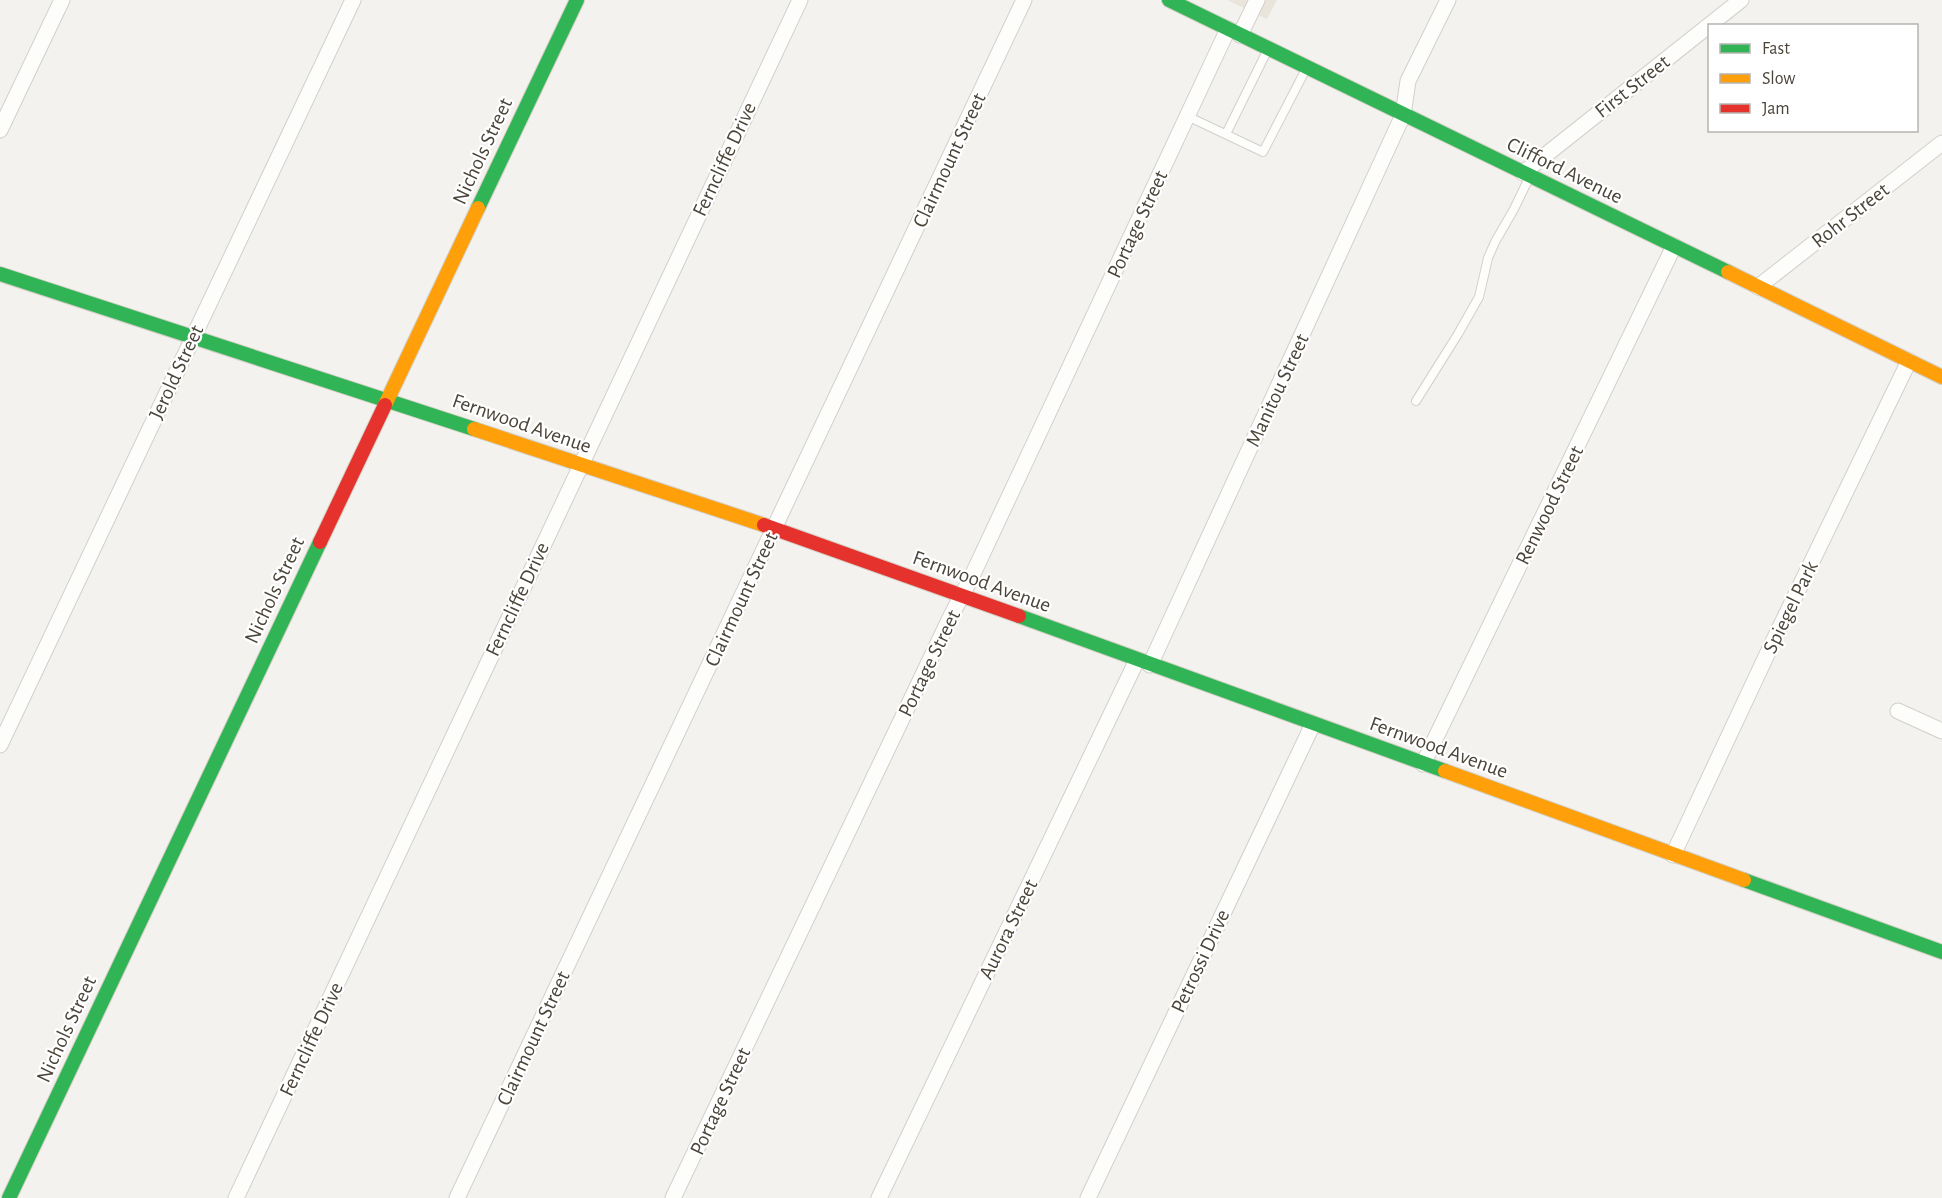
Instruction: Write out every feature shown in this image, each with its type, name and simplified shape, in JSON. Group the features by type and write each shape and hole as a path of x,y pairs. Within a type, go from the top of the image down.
{"street":[{"path":"0,130 62,0"},
{"name":"Jerold Street","path":"0,745 353,0"},
{"name":"Nichols Street","path":"9,1198 577,0"},
{"name":"Ferncliffe Drive","path":"236,1198 800,0"},
{"name":"Clairmount Street","path":"457,1198 1024,0"},
{"name":"Clifford Avenue","path":"1169,0 1185,4 1234,32 1942,377"},
{"name":"Portage Street","path":"674,1198 962,596 1187,116 1234,32 1257,0"},
{"name":"Manitou Street","path":"1144,662 1403,115 1408,81 1448,0"},
{"name":"First Street","path":"1712,24 1741,0"},
{"name":"First Street","path":"1526,175 1708,27"},
{"name":"Rohr Street","path":"1758,287 1942,143"},
{"name":"Renwood Street","path":"1423,764 1674,246"},
{"name":"Fernwood Avenue","path":"0,274 775,528 1942,952"},
{"name":"Spiegel Park","path":"1673,855 1775,637 1909,361"},
{"name":"Aurora Street","path":"879,1198 1144,662"},
{"path":"1898,711 1942,731"},
{"name":"Petrossi Drive","path":"1088,1198 1312,724"}],"lane":[{"path":"1226,134 1268,48"},
{"path":"1187,116 1263,152 1306,67"},
{"path":"1416,401 1479,297 1488,258 1514,209 1526,175"}],"shaded area":[{"path":"1227,0 1277,0 1267,19"}],"traffic: fast":[{"path":"478,208 577,0"},
{"path":"1169,0 1728,272"},
{"path":"0,274 474,429"},
{"path":"9,1198 320,542"},
{"path":"1019,616 1445,771"},
{"path":"1744,880 1942,952"}],"traffic: slow":[{"path":"385,405 478,208"},
{"path":"1728,272 1942,377"},
{"path":"474,429 764,525"},
{"path":"1445,771 1744,880"}],"traffic: jam":[{"path":"320,542 385,405"},
{"path":"764,525 1019,616"}]}
